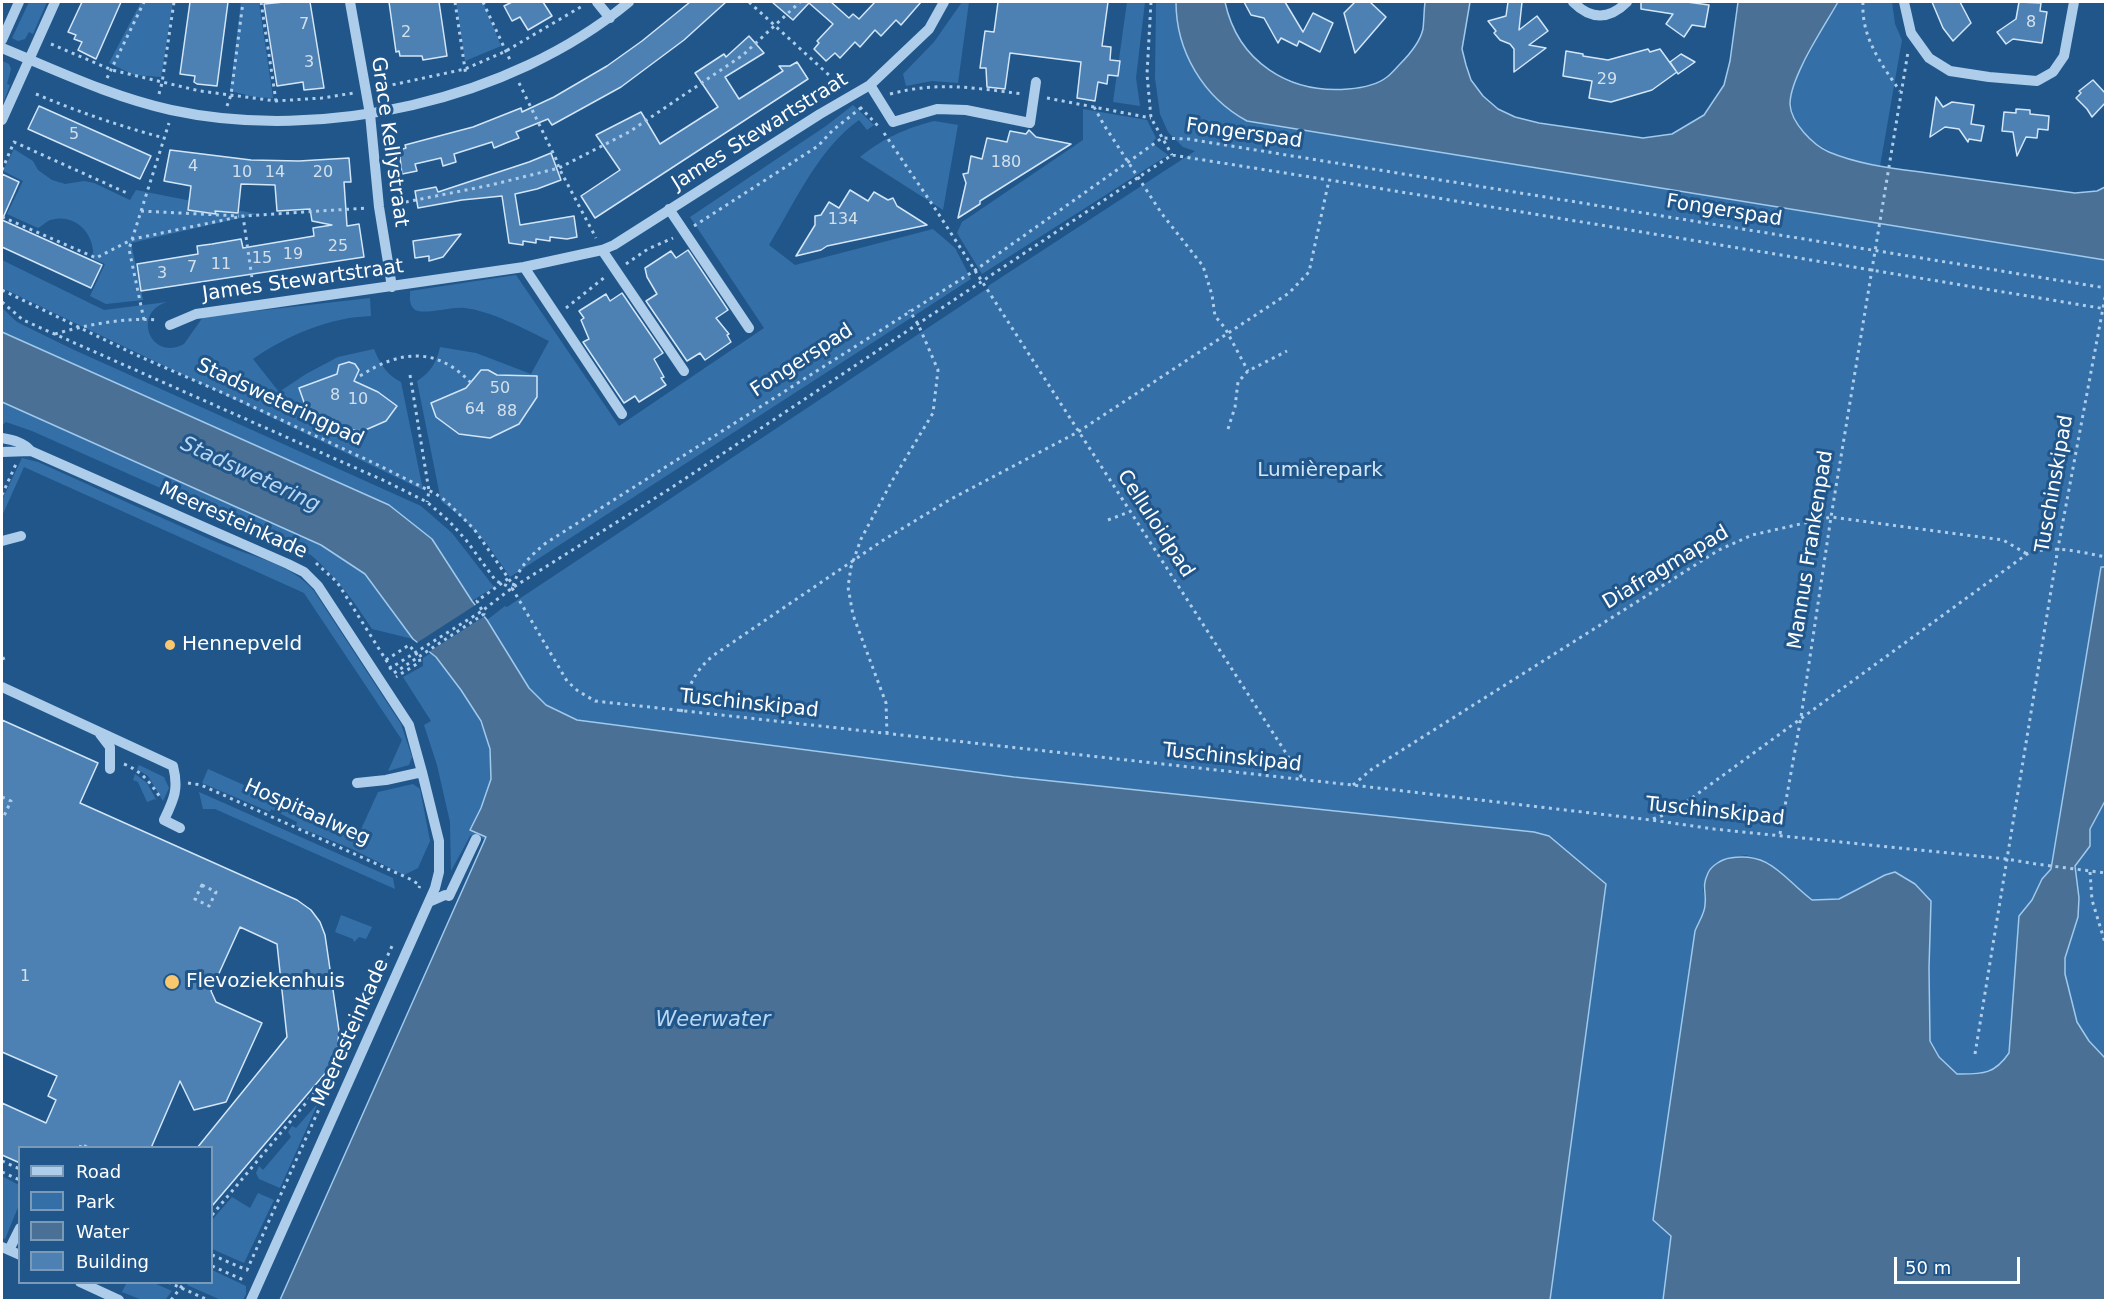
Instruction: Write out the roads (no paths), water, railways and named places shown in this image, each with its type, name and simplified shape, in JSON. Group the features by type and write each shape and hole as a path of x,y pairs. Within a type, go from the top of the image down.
{"street":[{"path":"2,40 19,2"},
{"path":"2,120 55,2"},
{"name":"Grace Kellystraat","path":"350,2 370,114 379,207 392,287"},
{"path":"597,2 609,18"},
{"path":"2,48 99,90 173,111 222,118 279,122 370,114 468,90 514,72 561,47 609,18 629,2"},
{"name":"James Stewartstraat","path":"170,325 196,314 524,267 602,250 614,245 820,114 870,85 929,29 944,2"},
{"path":"1573,2 1583,11 1602,16 1617,12 1626,2"},
{"path":"1904,2 1911,33 1929,58 1950,71 1989,78 2037,81 2053,72 2064,56 2074,2"},
{"name":"James Stewartstraat","path":"870,85 893,122 937,109 966,110 1030,123 1036,82"},
{"name":"James Stewartstraat","path":"669,209 749,328"},
{"path":"602,250 684,371"},
{"path":"524,267 622,414"},
{"name":"Meeresteinkade","path":"2,438 15,440 27,447 26,452"},
{"name":"Meeresteinkade","path":"2,452 26,452 304,572 318,586 409,725 423,772 439,841 439,872 435,888 251,1300"},
{"path":"2,541 21,536"},
{"path":"2,687 173,766 177,782 175,795 164,820 180,828"},
{"path":"94,729 110,747 111,764"},
{"path":"357,783 386,780 423,772"},
{"path":"429,902 445,895 449,896 476,839"},
{"path":"10,1251 18,1233"},
{"path":"84,1284 119,1300"}],"water":[{"path":"1176,2 1225,2 1241,42 1269,70 1306,86 1348,89 1383,80 1410,52 1423,29 1425,2 1470,2 1462,49 1466,65 1471,80 1483,96 1498,109 1515,117 1539,123 1643,138 1672,134 1704,115 1724,85 1730,61 1738,2 1838,2 1801,66 1791,93 1790,104 1794,119 1810,139 1829,152 1842,157 1881,166 2075,193 2097,191 2105,187 2105,260 1247,121 1217,99 1195,71 1181,38"},
{"name":"Weerwater","path":"2,332 389,505 432,539 487,620 529,688 546,705 577,720 1014,777 1534,832 1549,836 1606,884 1550,1300 280,1300 486,837 470,830 491,779 490,749 481,721 461,690 436,657 413,639 365,574 321,545 2,402"},
{"path":"2101,567 2106,567 2105,801 2090,829 2090,846 2075,866 2079,898 2078,917 2065,958 2065,974 2077,1022 2089,1041 2105,1058 2105,1300 1663,1300 1671,1236 1653,1220 1695,931 1705,908 1705,882 1709,870 1717,863 1727,859 1744,857 1756,859 1775,868 1812,900 1839,899 1895,872 1915,884 1931,901 1930,1041 1939,1057 1957,1074 1987,1072 1998,1066 2009,1053 2019,916 2032,900 2042,879 2051,869"}],"place":[{"name":"Hennepveld","path":"170,645"},
{"name":"Flevoziekenhuis","path":"172,982"}],"park label":[{"name":"Lumièrepark","path":"1320,471"}],"water label":[{"name":"Stadswetering","path":"250,475"}]}
